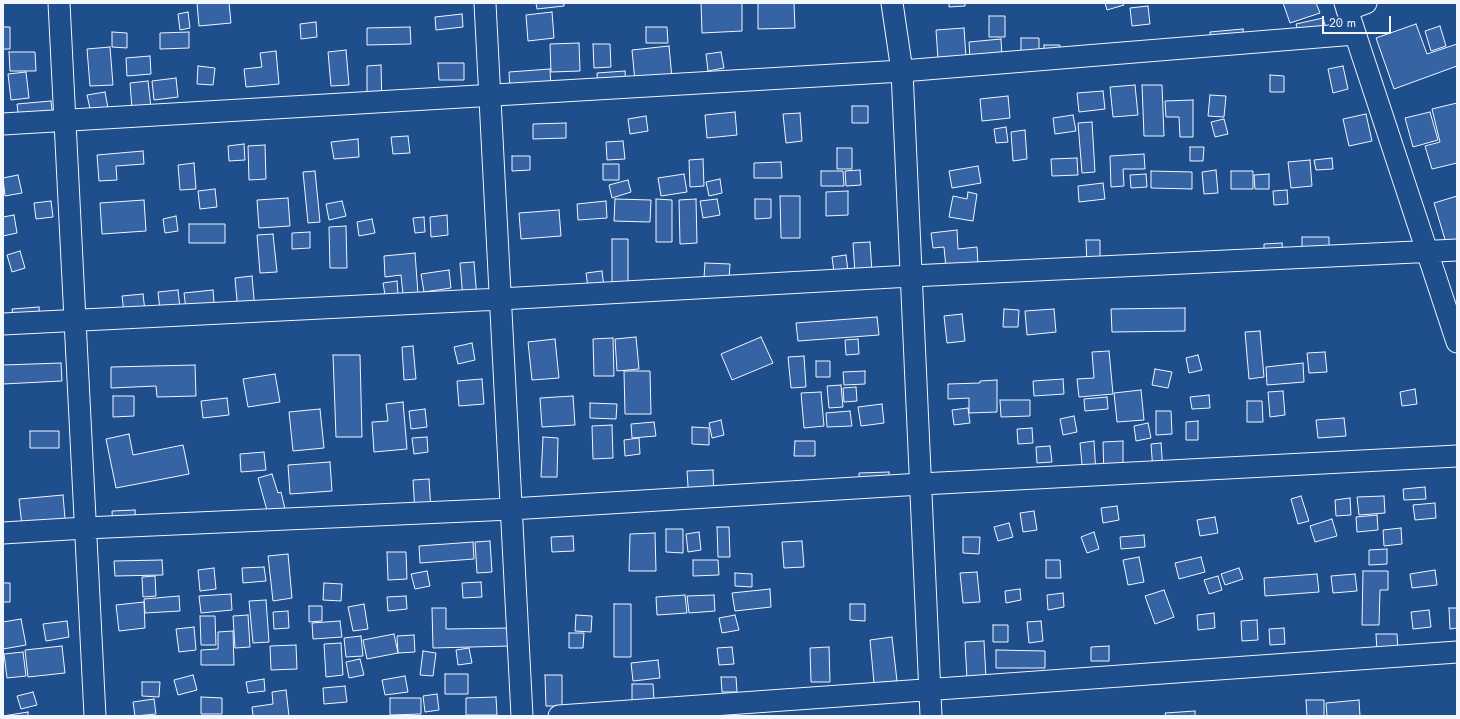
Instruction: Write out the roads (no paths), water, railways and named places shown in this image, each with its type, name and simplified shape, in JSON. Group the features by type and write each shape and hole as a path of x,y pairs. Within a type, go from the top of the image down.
{"street":[{"path":"59,3 95,716"},
{"path":"485,3 522,716"},
{"path":"892,3 902,71 931,716"},
{"path":"1353,5 1355,34 1457,342"},
{"path":"3,124 902,71 1355,34"},
{"path":"3,324 500,299 911,276 1426,250 1457,250"},
{"path":"3,533 511,509 921,484 1457,456"},
{"path":"559,716 1457,652"}]}
